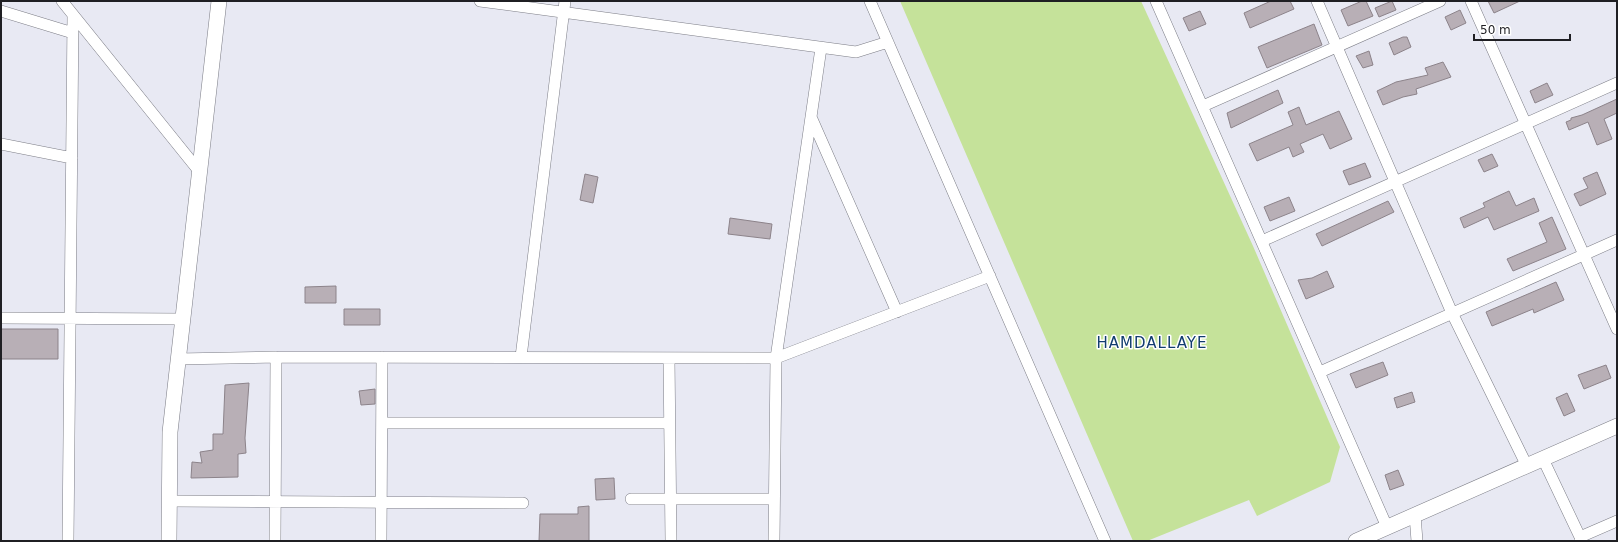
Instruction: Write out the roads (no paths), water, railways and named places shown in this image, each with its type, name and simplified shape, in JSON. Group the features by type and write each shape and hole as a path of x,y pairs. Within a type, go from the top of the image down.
{"main road":[{"path":"169,541 170,432 219,1"},
{"path":"1356,541 1617,426"}],"street":[{"path":"62,1 199,171"},
{"path":"480,1 856,52 888,42"},
{"path":"521,357 565,1"},
{"path":"870,1 1105,541"},
{"path":"1156,1 1320,372 1387,528"},
{"path":"1317,1 1338,46 1452,313 1527,466"},
{"path":"1203,106 1440,1"},
{"path":"1471,1 1617,329"},
{"path":"1,11 73,33"},
{"path":"68,541 73,16"},
{"path":"774,541 776,358 821,48"},
{"path":"1262,241 1617,83"},
{"path":"811,117 897,312"},
{"path":"1,144 72,158"},
{"path":"1320,372 1617,240"},
{"path":"178,359 276,357 776,358 990,276"},
{"path":"1,318 183,319"},
{"path":"275,541 276,357"},
{"path":"381,541 382,357"},
{"path":"668,358 671,541"},
{"path":"382,422 669,423"},
{"path":"1543,459 1580,539 1617,521"},
{"path":"631,499 774,499"},
{"path":"169,501 523,503"},
{"path":"1415,515 1417,541"}],"district":[{"name":"HAMDALLAYE","path":"1152,343"}]}
